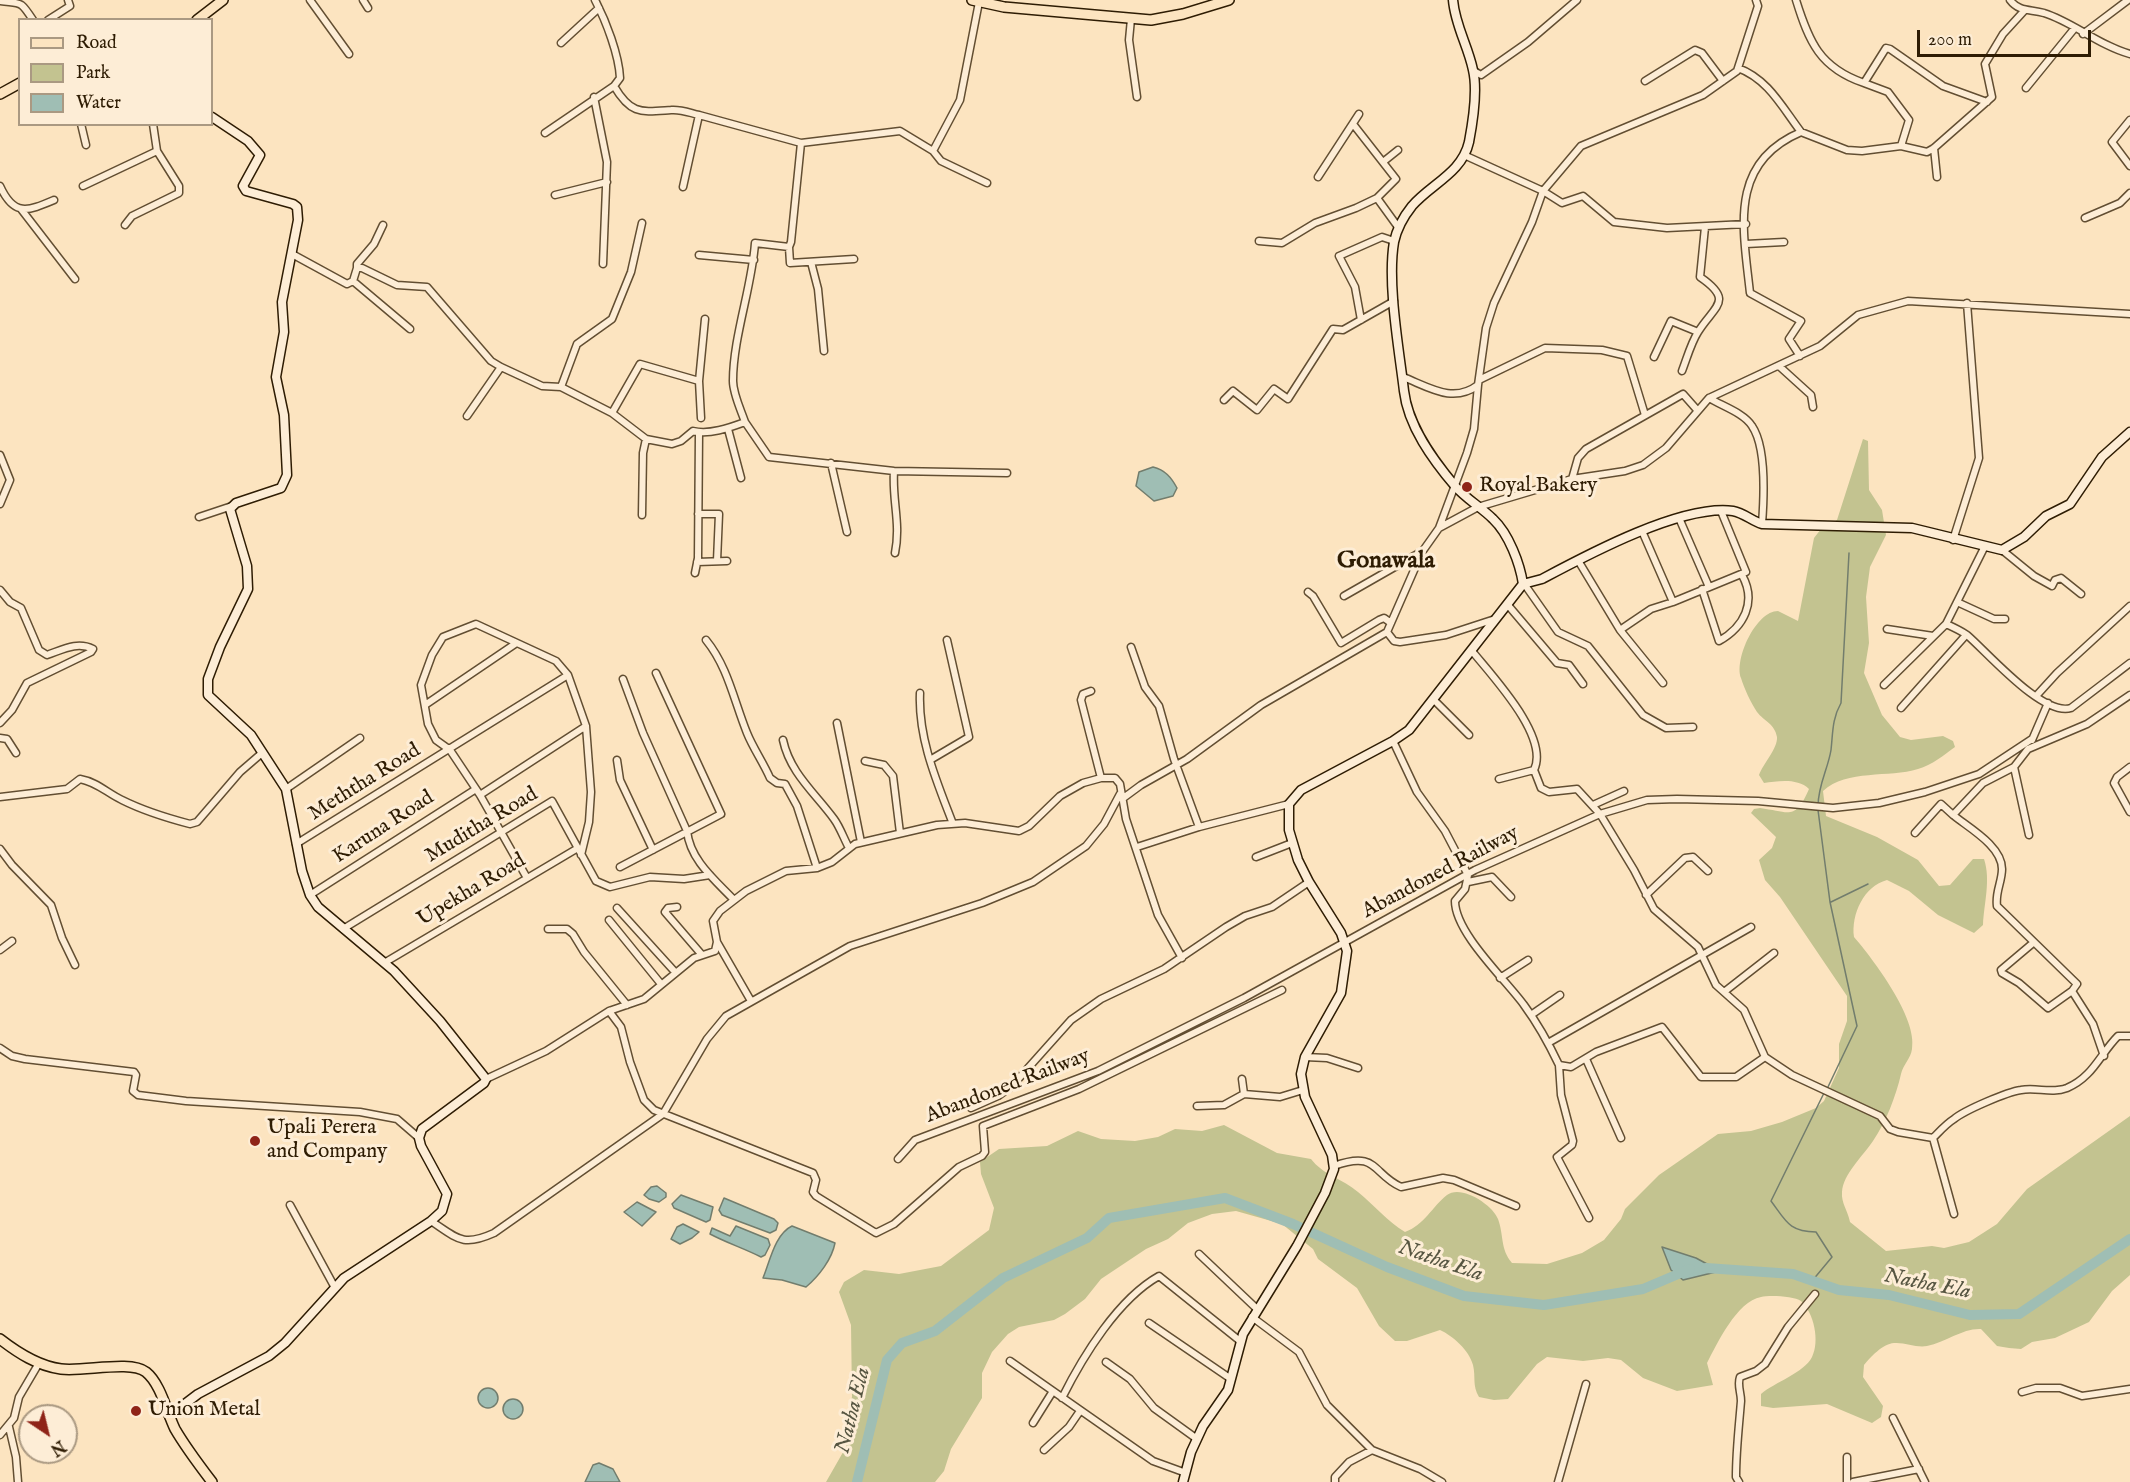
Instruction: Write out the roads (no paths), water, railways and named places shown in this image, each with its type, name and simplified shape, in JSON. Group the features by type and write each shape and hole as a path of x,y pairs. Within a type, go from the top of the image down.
{"main road":[{"path":"200,18 223,0"},
{"path":"975,1 1152,20 1183,15 1229,0"},
{"path":"0,94 18,84"},
{"path":"0,1340 39,1363 70,1370 122,1366 140,1369 154,1382 169,1416 212,1482"}],"street":[{"path":"57,18 70,6 68,0"},
{"path":"310,0 349,54"},
{"path":"363,0 368,8"},
{"path":"545,133 614,86 620,78 620,69 595,0"},
{"path":"1453,0 1457,24 1474,71 1469,140 1464,154 1446,177 1414,204 1398,227 1394,241 1395,300 1409,415 1434,458 1455,486 1496,522 1518,563 1524,585 1558,632 1576,643 1587,646 1642,716 1666,728 1693,727"},
{"path":"1474,71 1481,75 1498,65 1577,0"},
{"path":"431,1221 460,1241 476,1241 494,1233 663,1114 707,1039 726,1016 850,946 982,903 1033,882 1086,846 1104,824 1121,796 1176,766 1261,705 1387,632 1422,552 1439,528 1455,486 1474,429 1486,328 1494,303 1532,222 1543,190 1581,146 1703,95 1738,68 1758,6 1756,0"},
{"path":"1796,0 1807,36 1822,52 1829,66 1846,77 1888,92 1909,120 1901,146"},
{"path":"2010,0 2014,6 2024,11 2043,13 2083,34 2130,54"},
{"path":"2083,34 2128,0"},
{"path":"0,1 17,1 24,4 32,18"},
{"path":"933,151 960,100 975,1"},
{"path":"561,43 599,8"},
{"path":"1738,68 1754,74 1769,89 1801,132 1847,150 1862,151 1901,146 1927,152 1992,97 1985,64 2003,34 2024,11"},
{"path":"1131,19 1129,40 1137,97"},
{"path":"2026,88 2074,29"},
{"path":"1864,83 1886,48 1943,86 1987,102"},
{"path":"1645,81 1695,50 1702,54 1723,81"},
{"path":"614,86 626,103 642,112 681,110 801,143 900,130 933,151 941,160 987,183"},
{"path":"594,98 607,162 603,264"},
{"path":"1317,177 1359,114"},
{"path":"683,187 699,115"},
{"path":"199,518 281,488 287,475 284,415 276,377 284,332 282,302 298,220 297,207 246,191 243,186 260,155 248,141 213,118"},
{"path":"2130,120 2112,142 2130,166"},
{"path":"1259,241 1282,243 1315,223 1377,198 1396,180 1353,124"},
{"path":"81,126 86,146"},
{"path":"126,225 132,216 180,193 179,186 158,151 153,126"},
{"path":"1800,356 1789,339 1801,321 1750,293 1743,200 1758,163 1773,147 1801,132"},
{"path":"801,143 789,247 790,263 854,259"},
{"path":"1934,148 1937,177"},
{"path":"1383,162 1398,150"},
{"path":"83,186 158,151"},
{"path":"1464,154 1543,190 1562,203 1583,196 1614,222 1667,228 1746,224"},
{"path":"555,195 607,182"},
{"path":"0,186 13,205 21,209 29,210 54,200"},
{"path":"2085,218 2120,203 2130,193"},
{"path":"1377,198 1398,227"},
{"path":"21,209 75,279"},
{"path":"561,387 577,344 612,319 631,272 642,223"},
{"path":"292,254 347,284 353,281 357,264 374,244 383,225"},
{"path":"1682,371 1698,332 1719,305 1720,297 1713,286 1700,277 1705,227"},
{"path":"1361,320 1355,287 1339,256 1382,237 1394,241"},
{"path":"1746,244 1784,242"},
{"path":"789,247 755,243 754,260 747,281 733,383 744,422 769,457 785,461 831,463 894,471 1007,473"},
{"path":"699,255 754,260"},
{"path":"811,262 818,289 824,351"},
{"path":"357,268 397,285 427,287 491,361 542,386 561,387 612,413 646,439 672,444 681,441 693,431 699,433 728,429 744,422"},
{"path":"353,281 410,328"},
{"path":"1224,400 1233,391 1257,410 1274,389 1288,399 1333,329 1343,330 1395,300"},
{"path":"1439,528 1478,507 1572,479 1625,471 1644,465 1666,448 1709,398 1820,346 1868,311 1908,301 2130,314"},
{"path":"1953,540 1978,458 1967,303"},
{"path":"701,418 699,381 705,319"},
{"path":"1654,357 1671,321 1698,332"},
{"path":"1403,377 1452,396 1469,392 1478,383 1545,348 1602,350 1627,356 1645,415"},
{"path":"612,413 640,364 699,381"},
{"path":"1779,366 1811,395 1813,407"},
{"path":"467,416 501,367"},
{"path":"1572,479 1578,458 1586,449 1683,394 1698,411"},
{"path":"1709,398 1742,416 1752,425 1759,441 1764,497 1762,524"},
{"path":"728,429 741,478"},
{"path":"2002,550 2024,537 2046,516 2070,504 2102,457 2130,432"},
{"path":"695,573 699,433"},
{"path":"642,515 643,453 646,439"},
{"path":"0,455 10,480 0,504"},
{"path":"831,463 847,532"},
{"path":"894,471 893,489 899,531 895,553"},
{"path":"232,506 230,509 247,566 248,589 220,647 208,679 208,695 246,730 286,789 296,844 310,895 324,913 384,963 440,1021 486,1079"},
{"path":"1620,630 1651,609 1746,572 1721,511"},
{"path":"1010,1361 1153,1461 1185,1477 1197,1439 1225,1395 1240,1341 1329,1185 1334,1166 1332,1155 1317,1128 1303,1090 1301,1074 1305,1057 1341,993 1347,968 1346,943 1309,882 1292,843 1287,816 1289,804 1297,793 1393,741 1413,725 1472,651 1492,620 1524,585 1579,562 1642,531 1679,518 1721,511 1740,513 1762,524 1912,528 1984,548 2002,550 2034,576 2052,586 2055,580 2061,578 2081,594"},
{"path":"698,514 719,514 717,561"},
{"path":"1679,518 1709,587"},
{"path":"1642,531 1673,602"},
{"path":"1884,685 1946,624 1984,548"},
{"path":"1344,596 1422,552"},
{"path":"697,562 727,561"},
{"path":"1579,562 1620,630 1663,683"},
{"path":"1702,590 1719,640 1736,629 1745,616 1749,603 1747,584 1742,575"},
{"path":"0,590 10,602 21,608 39,651 47,655 73,646 85,645 93,649 27,682 12,710 0,723"},
{"path":"1308,592 1313,596 1341,643 1384,618 1391,623"},
{"path":"1957,602 1994,619 2005,619"},
{"path":"1507,604 1557,663 1569,665 1583,684"},
{"path":"2037,695 2056,673 2130,606"},
{"path":"1387,632 1394,641 1400,642 1446,635 1492,620"},
{"path":"527,878 478,792 450,750 436,741 428,724 421,684 432,655 443,637 476,624 556,661 568,675 586,726 591,792 589,822 581,855"},
{"path":"1946,624 1966,635 2029,692 2048,702 2057,710 2071,708 2130,663"},
{"path":"1887,629 1933,636"},
{"path":"1900,708 1966,635"},
{"path":"706,640 724,670 746,731 770,778 777,783 785,784 797,806 817,868"},
{"path":"930,760 969,737 947,640"},
{"path":"424,705 515,644"},
{"path":"1131,647 1145,687 1159,706 1176,766 1199,827"},
{"path":"1472,651 1519,711 1538,750 1538,762 1534,770 1541,788 1549,792 1577,789 1593,805 1654,909 1663,919 1680,930 1704,956 1716,985 1744,1010 1765,1057 1792,1075 1880,1116 1890,1128 1898,1132 1933,1138"},
{"path":"620,867 722,814 656,673"},
{"name":"Meththa Road","path":"296,844 568,675"},
{"path":"622,679 643,733 687,831 692,850 710,875 734,900"},
{"path":"1091,691 1083,694 1081,700 1101,778"},
{"path":"920,693 919,712 930,760 953,824"},
{"path":"2028,749 2087,724 2130,695"},
{"path":"1433,699 1469,735"},
{"path":"1953,815 1983,783 2014,767 2028,749 2048,702"},
{"path":"837,723 861,842"},
{"name":"Karuna Road","path":"310,895 586,726"},
{"path":"0,738 7,739 16,753"},
{"path":"286,789 360,738"},
{"name":"Abandoned Railway","path":"898,1159 915,1140 1098,1071 1468,879 1600,814 1626,805 1657,800 1833,808 1902,798 1979,774 2032,739"},
{"path":"783,740 793,766 816,801 836,821 849,848"},
{"path":"1393,741 1418,792 1445,831 1468,879"},
{"path":"0,797 67,789 80,779 95,782 119,799 144,810 190,824 197,822 240,772 262,753"},
{"path":"617,760 620,780 653,850"},
{"path":"865,761 884,765 893,776 900,833"},
{"path":"2014,767 2030,835"},
{"path":"2130,767 2117,777 2114,783 2130,812"},
{"path":"1499,779 1534,770"},
{"path":"752,1000 717,942 713,921 720,911 746,891 786,871 817,868 832,862 849,848 861,842 900,833 953,824 1019,831 1029,826 1060,796 1083,783 1101,778 1115,778 1120,784 1121,796 1142,870 1158,915 1182,958"},
{"path":"1593,805 1624,791"},
{"name":"Muditha Road","path":"343,929 552,801 596,881 610,887 650,877 684,879 710,875"},
{"path":"1137,847 1199,827 1289,804"},
{"path":"1915,833 1941,804 1986,842 2000,859 2002,870 1995,895 1997,906 2077,984 2072,992 2048,1008 2001,970 2033,943"},
{"path":"1256,857 1292,843"},
{"name":"Upekha Road","path":"384,963 578,848"},
{"path":"0,849 12,865 51,905 62,939 75,965"},
{"path":"1646,895 1686,858 1693,857 1708,871"},
{"path":"1468,879 1491,877 1498,880 1511,897"},
{"path":"1468,879 1455,901 1455,906 1480,951 1531,1015 1559,1065 1561,1095 1573,1142 1557,1157 1589,1218"},
{"path":"971,1108 998,1096 1012,1086 1071,1020 1101,999 1140,983 1182,958 1226,927 1245,916 1272,907 1309,882"},
{"path":"677,907 668,908 665,912 702,955"},
{"path":"617,908 675,972"},
{"path":"609,920 661,984"},
{"path":"1548,1043 1704,956 1751,927"},
{"path":"548,929 567,929 573,934 584,952 627,1005"},
{"path":"0,950 12,942"},
{"path":"419,1138 423,1129 484,1083 486,1079 546,1051 609,1011 652,994 694,958 715,951 717,942"},
{"path":"1724,992 1774,953"},
{"path":"1500,978 1528,960"},
{"path":"609,1011 621,1027 630,1062 644,1100 663,1114 813,1173 816,1180 813,1192 816,1196 876,1233 894,1224 960,1167 982,1156 985,1152 983,1126 1079,1089 1282,990"},
{"path":"2072,992 2092,1024 2104,1056"},
{"path":"1531,1015 1560,995"},
{"path":"1559,1065 1571,1067 1596,1052 1662,1027 1701,1077 1736,1077 1765,1057"},
{"path":"1933,1138 1955,1117 2019,1090 2031,1089 2045,1092 2066,1088 2085,1077 2118,1036 2130,1036"},
{"path":"0,1048 12,1056 25,1059 134,1072 136,1075 133,1091 138,1095 186,1101 360,1112 397,1119 419,1138 447,1194 442,1211 431,1221 334,1286 285,1343 269,1356 198,1394 169,1416"},
{"path":"1305,1057 1327,1058 1358,1068"},
{"path":"1586,1059 1621,1138"},
{"path":"1242,1079 1244,1094"},
{"path":"1197,1106 1224,1104 1244,1094 1280,1097 1303,1090"},
{"path":"1933,1138 1954,1214"},
{"path":"1334,1166 1366,1161 1379,1167 1401,1187 1443,1178 1454,1180 1516,1206"},
{"path":"290,1205 334,1286"},
{"path":"1199,1254 1255,1313 1299,1352 1327,1405 1372,1450 1420,1469 1442,1482"},
{"path":"1062,1398 1109,1321 1149,1281 1159,1276 1240,1341"},
{"path":"1738,1479 1736,1440 1741,1398 1738,1383 1740,1377 1756,1371 1764,1364 1788,1327 1815,1294"},
{"path":"1149,1323 1231,1379"},
{"path":"1106,1362 1130,1379 1154,1407 1197,1439"},
{"path":"0,1435 9,1427 22,1391 39,1363"},
{"path":"1558,1482 1586,1384"},
{"path":"2022,1392 2036,1388 2060,1388 2082,1396 2130,1389"},
{"path":"1033,1423 1053,1392"},
{"path":"1044,1450 1069,1427 1080,1411"},
{"path":"1893,1418 1925,1482"},
{"path":"9,1427 16,1457 18,1482"},
{"path":"1335,1482 1335,1477 1349,1461 1372,1450"},
{"path":"1847,1458 1847,1482"},
{"path":"1853,1482 1919,1469"}],"water":[{"path":"1153,467 1164,472 1177,488 1173,496 1154,501 1136,486 1139,472"},
{"path":"657,1186 666,1193 666,1197 659,1202 644,1195 651,1187"},
{"path":"681,1195 713,1207 710,1220 706,1222 674,1208 672,1204"},
{"path":"724,1198 774,1219 778,1223 776,1230 770,1233 722,1215 719,1210"},
{"path":"637,1202 656,1212 642,1226 624,1212"},
{"path":"683,1224 699,1232 680,1244 671,1239 677,1227"},
{"path":"736,1226 768,1239 770,1245 765,1255 761,1257 710,1234 712,1228 730,1236"},
{"path":"792,1226 835,1243 824,1267 806,1287 782,1280 763,1278 777,1241"},
{"path":"1662,1247 1696,1258 1720,1271 1683,1280 1671,1270"},
{"path":"488,1388 495,1391 498,1398 495,1405 488,1408 481,1405 478,1398 481,1391"},
{"path":"513,1399 520,1402 523,1409 520,1416 513,1419 506,1416 503,1409 506,1402"},
{"path":"599,1463 613,1469 620,1482 585,1482 593,1465"}],"waterway":[{"path":"1818,806 1831,750 1834,720 1841,703 1849,553"},
{"path":"1818,810 1830,902 1857,1026 1827,1089"},
{"path":"1831,902 1868,884"},
{"path":"1812,1281 1832,1257 1816,1232 1800,1230 1789,1224 1771,1201 1824,1093"},
{"name":"Natha Ela","path":"857,1482 887,1360 902,1343 935,1331 1003,1278 1087,1238 1109,1218 1225,1198 1293,1224 1387,1267 1464,1296 1544,1305 1643,1289 1690,1269"},
{"name":"Natha Ela","path":"1706,1268 1793,1274 1839,1290 1889,1295 1970,1315 2019,1314 2130,1239"}],"place":[{"name":"Royal Bakery","path":"1467,487"},
{"name":"Upali Perera and Company","path":"255,1141"},
{"name":"Union Metal","path":"136,1411"}],"district":[{"name":"Gonawala","path":"1386,562"}]}
